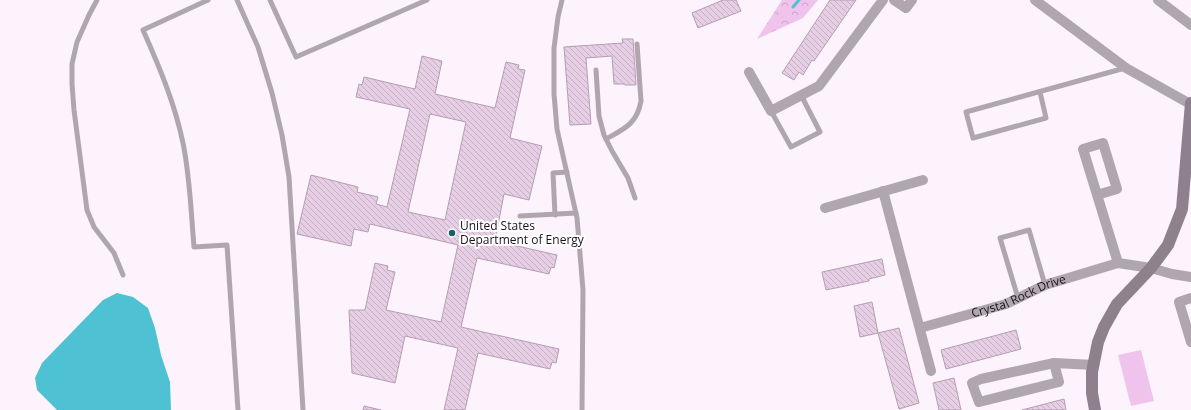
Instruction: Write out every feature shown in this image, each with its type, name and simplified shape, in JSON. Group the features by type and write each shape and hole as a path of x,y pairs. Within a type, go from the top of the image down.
{"street":[{"path":"749,72 771,111 819,86 883,0"},
{"path":"894,0 906,8 912,0"},
{"path":"1035,0 1126,68 1191,104 1182,209 1168,245 1151,268 1117,304 1104,326 1098,342 1094,365 1092,393 1095,410"},
{"path":"1158,0 1191,25"},
{"path":"1097,195 1117,190 1103,143 1083,149 1097,195 1118,263"},
{"path":"825,208 923,180"},
{"path":"884,191 931,371"},
{"name":"Crystal Rock Drive","path":"920,328 1006,304 1045,285 1118,263 1151,268 1172,274 1191,277"},
{"path":"1191,298 1179,302 1191,342"},
{"path":"1054,363 1059,382 979,402 972,383 981,379 1054,363 1094,365"}],"lane":[{"path":"97,0 77,42 72,64 74,110 87,210 94,227 114,253 123,275"},
{"path":"208,0 143,30 165,84 183,142 188,176 194,246 226,245 238,410"},
{"path":"237,0 258,47 272,93 282,135 289,177 303,410"},
{"path":"270,0 296,57 427,0"},
{"path":"562,0 554,48 554,94 557,128 576,213 583,290 582,410"},
{"path":"606,139 631,124 637,117 640,110 641,101 637,44"},
{"path":"1040,92 1046,118 973,138 966,112 1126,68"},
{"path":"596,70 599,116 606,139 628,178 635,198"},
{"path":"771,111 791,147 820,132 801,95"},
{"path":"555,215 553,174 567,172"},
{"path":"520,216 576,213"},
{"path":"1018,298 1000,238 1029,230 1045,285"}],"green space":[{"path":"782,0 818,0 803,18 757,39"},
{"path":"1141,350 1154,401 1131,406 1118,355"}],"water":[{"path":"117,293 133,297 148,308 170,382 171,410 57,410 37,390 35,378 42,363 103,300"}],"building":[{"path":"723,0 736,0 741,11 698,28 692,13"},
{"path":"830,0 856,0 814,61 812,60 803,75 799,72 794,80 782,73"},
{"path":"622,39 633,39 636,85 614,84 612,56 586,58 591,124 570,125 564,47 623,43"},
{"name":"United States Department of Energy","path":"422,56 442,61 435,94 495,108 506,62 519,65 518,69 525,70 510,138 542,146 529,200 504,194 495,241 557,255 554,268 551,267 549,274 477,258 461,327 559,349 556,363 552,362 550,369 478,353 465,410 444,410 458,348 405,336 395,383 352,373 349,310 365,310 375,263 388,266 387,270 395,272 386,310 441,322 458,245 370,224 368,232 354,229 351,246 297,234 311,175 358,187 357,192 378,197 376,204 387,207 410,109 356,97 359,84 362,85 364,77 415,89","holes":["430,114 466,122 445,220 408,212"]},
{"path":"882,259 885,275 869,279 869,281 826,290 822,272"},
{"path":"872,302 878,333 860,337 854,306"},
{"path":"899,328 919,403 899,409 878,333"},
{"path":"1016,330 1021,349 946,369 941,350"},
{"path":"954,378 961,410 939,410 933,383"},
{"path":"1064,399 1066,410 1022,410"},
{"path":"364,406 381,410 363,410"}],"waterway":[{"path":"793,7 799,0"}],"place":[{"name":"United States Department of Energy","path":"452,233"}]}
